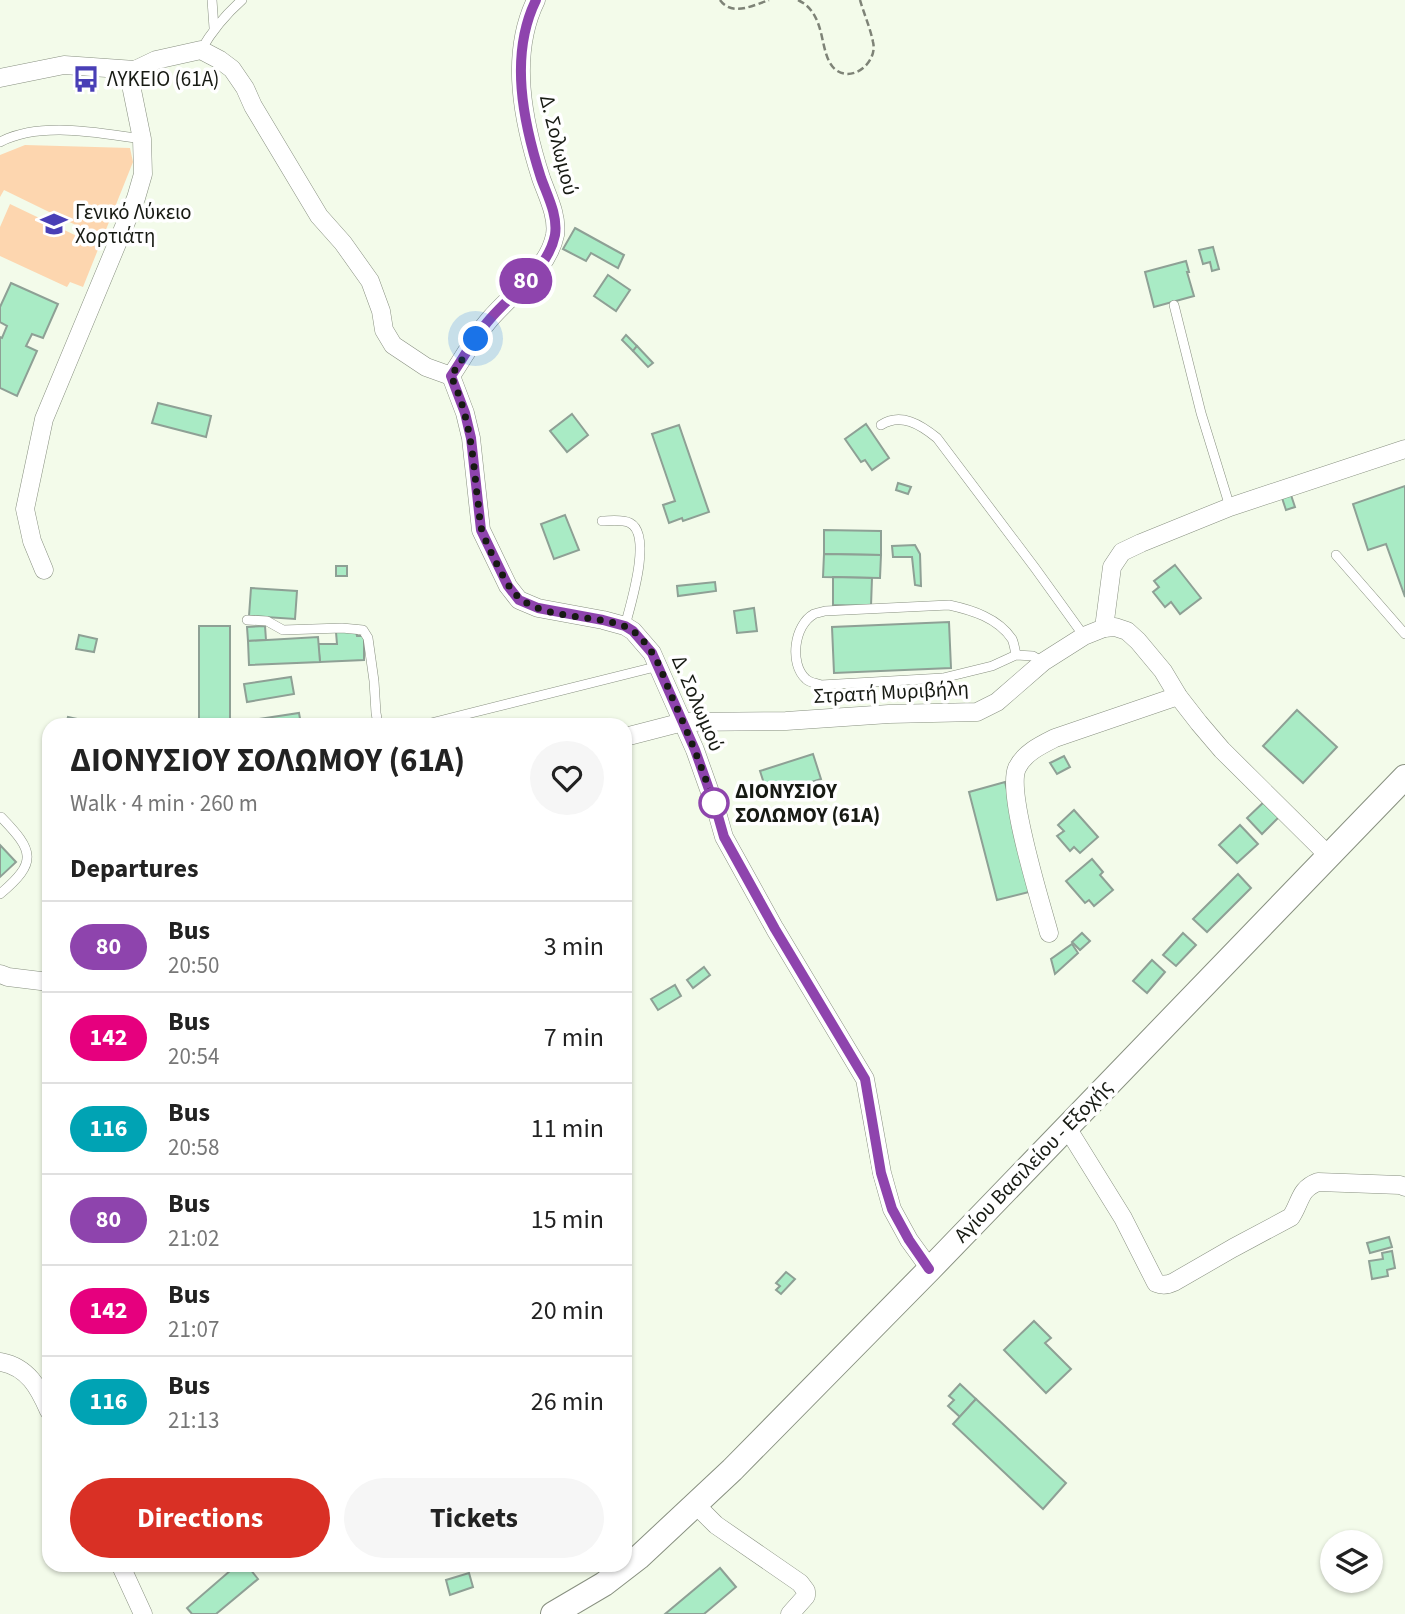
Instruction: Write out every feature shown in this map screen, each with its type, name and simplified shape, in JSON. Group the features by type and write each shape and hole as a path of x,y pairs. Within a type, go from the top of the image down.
{"main road":[{"name":"Αγίου Βασιλείου - Εξοχής","path":"632,1562 695,1504 929,1269 1405,777"},
{"name":"Αγίου Βασιλείου - Εξοχής","path":"558,1613 620,1572"}],"street":[{"name":"Δ. Σολωμού","path":"451,376 489,320 544,263 555,234 554,214 540,175 523,101 520,52 528,17 536,0"},
{"path":"0,78 64,65 135,70 156,60 201,50 232,69 319,216 343,243 370,281 381,311 384,330 393,345 426,366 451,376 471,438 481,530 508,586 519,600 538,608 625,626"},
{"path":"44,570 32,541 25,509 44,419 136,198 143,174 142,139 132,90 135,70"},
{"path":"1328,855 1222,750 1138,641 1127,631 1115,626 1104,628 1112,567 1122,552 1141,542 1230,507 1405,449"},
{"name":"Δ. Σολωμού","path":"625,626 641,639 659,666 704,775 724,837 775,929 865,1079 881,1173 892,1209 929,1269"},
{"name":"Στρατή Μυριβήλη","path":"632,735 683,722 977,712 997,702 1043,662 1084,636 1104,628"},
{"path":"1049,933 1018,814 1015,777 1017,768 1023,758 1055,738 1178,696"},
{"path":"0,974 42,981"},
{"path":"1066,1126 1123,1218 1156,1283 1161,1285 1174,1282 1291,1217 1303,1191 1310,1185 1318,1182 1405,1187"},
{"path":"1,1362 10,1363 26,1373 42,1395"},
{"path":"695,1504 716,1525 800,1583 806,1596 790,1614"},
{"path":"124,1572 143,1614"}],"lane":[{"path":"212,0 214,28"},
{"path":"201,50 214,28 242,0"},
{"path":"0,142 12,136 43,130 90,132 142,139"},
{"path":"1174,305 1201,413 1230,507"},
{"path":"881,425 895,419 908,420 937,438 1084,636"},
{"path":"602,522 630,523 636,530 641,547 625,626"},
{"path":"1336,555 1405,634"},
{"path":"1016,655 1013,640 988,618 949,604 825,611 812,615 798,634 794,655 803,677 821,685 943,678 992,666 1016,655 1033,656 1043,662"},
{"path":"247,620 267,621 283,630 342,628 363,631 368,638 377,718"},
{"path":"451,718 659,666"},
{"path":"0,894 19,877 27,862 22,840 1,817"}],"path":[{"path":"720,0 728,7 736,9 769,0"},
{"path":"798,0 810,9 818,21 831,65 846,74 866,66 874,54 872,36 860,0"}],"shaded area":[{"path":"25,145 130,148 133,162 83,287 70,282 67,287 0,256 0,227 10,204 81,238 86,230 4,190 0,197 0,155"}],"building":[{"path":"575,228 624,255 618,268 591,253 586,261 563,249"},
{"path":"1213,247 1219,269 1212,271 1210,262 1203,264 1199,250"},
{"path":"1186,261 1194,296 1154,307 1145,272"},
{"path":"608,275 630,290 616,311 594,296"},
{"path":"11,283 58,304 43,338 32,334 26,346 37,351 17,396 0,388 0,337 2,338 7,326 0,322 0,307"},
{"path":"626,335 637,346 633,351 622,340"},
{"path":"637,346 653,363 648,367 633,351"},
{"path":"158,403 211,416 206,437 152,423"},
{"path":"572,414 588,435 567,452 550,431"},
{"path":"866,424 889,458 872,470 865,460 861,462 845,439"},
{"path":"679,425 709,512 669,523 663,505 675,501 652,434"},
{"path":"898,483 911,487 908,494 896,490"},
{"path":"1405,486 1405,597 1386,544 1368,550 1353,504"},
{"path":"1290,492 1295,507 1286,510 1281,495"},
{"path":"565,515 579,550 554,559 541,524"},
{"path":"824,530 881,531 881,555 824,554"},
{"path":"915,545 920,554 921,586 915,585 912,557 893,557 892,546"},
{"path":"824,554 881,555 880,578 823,577"},
{"path":"1175,565 1201,598 1180,614 1171,602 1165,607 1153,592 1159,587 1154,581"},
{"path":"336,566 347,566 347,576 336,576"},
{"path":"833,577 872,578 871,606 833,605"},
{"path":"715,582 716,591 678,596 677,586"},
{"path":"251,588 297,591 295,619 249,616"},
{"path":"754,608 757,631 737,633 734,611"},
{"path":"949,622 951,668 834,673 832,627"},
{"path":"199,626 230,626 230,718 199,718"},
{"path":"265,626 266,640 248,641 247,627"},
{"path":"356,631 357,636 364,636 364,660 320,662 318,644 337,644 336,632"},
{"path":"79,635 97,639 94,652 76,649"},
{"path":"318,637 320,662 249,665 248,641"},
{"path":"291,677 294,694 247,702 244,684"},
{"path":"1297,710 1337,747 1303,783 1263,746"},
{"path":"299,713 300,718 265,718"},
{"path":"813,754 821,779 768,796 760,771"},
{"path":"1064,756 1070,767 1057,774 1050,763"},
{"path":"1005,782 1033,891 997,900 969,792"},
{"path":"1266,800 1281,815 1262,834 1247,818"},
{"path":"1074,810 1098,837 1080,853 1074,847 1070,851 1057,836 1064,831 1058,825"},
{"path":"1240,825 1258,844 1237,863 1219,845"},
{"path":"0,845 16,862 0,877"},
{"path":"1092,859 1103,872 1100,875 1113,890 1094,906 1089,900 1085,903 1066,881"},
{"path":"1238,874 1251,888 1207,932 1193,919"},
{"path":"1082,933 1090,941 1080,950 1072,942"},
{"path":"1183,933 1196,945 1176,966 1163,955"},
{"path":"1072,944 1078,953 1055,974 1051,959"},
{"path":"1152,960 1165,972 1147,993 1133,981"},
{"path":"704,967 710,975 693,988 687,980"},
{"path":"675,985 681,996 658,1010 651,999"},
{"path":"1389,1237 1392,1247 1370,1253 1367,1243"},
{"path":"1392,1251 1395,1268 1387,1270 1388,1276 1372,1279 1369,1261 1383,1259 1382,1253"},
{"path":"786,1272 795,1279 781,1294 776,1290 780,1286 776,1283"},
{"path":"1034,1321 1051,1338 1045,1343 1071,1369 1046,1393 1004,1350"},
{"path":"960,1384 976,1399 960,1417 948,1406 954,1400 949,1396"},
{"path":"976,1399 1066,1483 1043,1509 953,1424"},
{"path":"720,1568 736,1587 704,1614 665,1614"},
{"path":"229,1572 252,1572 258,1579 216,1614 192,1614 187,1608"},
{"path":"469,1573 473,1587 450,1595 446,1580"}],"bus line":[{"name":"80","path":"536,0 528,17 520,52 523,101 540,175 554,214 555,234 544,263 489,320 451,376 471,438 481,530 508,586 519,600 538,608 625,626 633,631 652,653 695,750 724,837 775,929 865,1079 881,1173 892,1209 929,1269"}],"place":[{"name":"ΛΥΚΕΙΟ (61Α)","path":"86,79"},
{"name":"Γενικό Λύκειο Χορτιάτη","path":"54,224"},
{"name":"ΔΙΟΝΥΣΙΟΥ ΣΟΛΩΜΟΥ (61Α)","path":"714,803"}],"route":[{"path":"476,339 451,376 471,438 481,530 508,586 519,600 538,608 625,626 641,639 652,653 675,703 716,809 714,803"}]}
